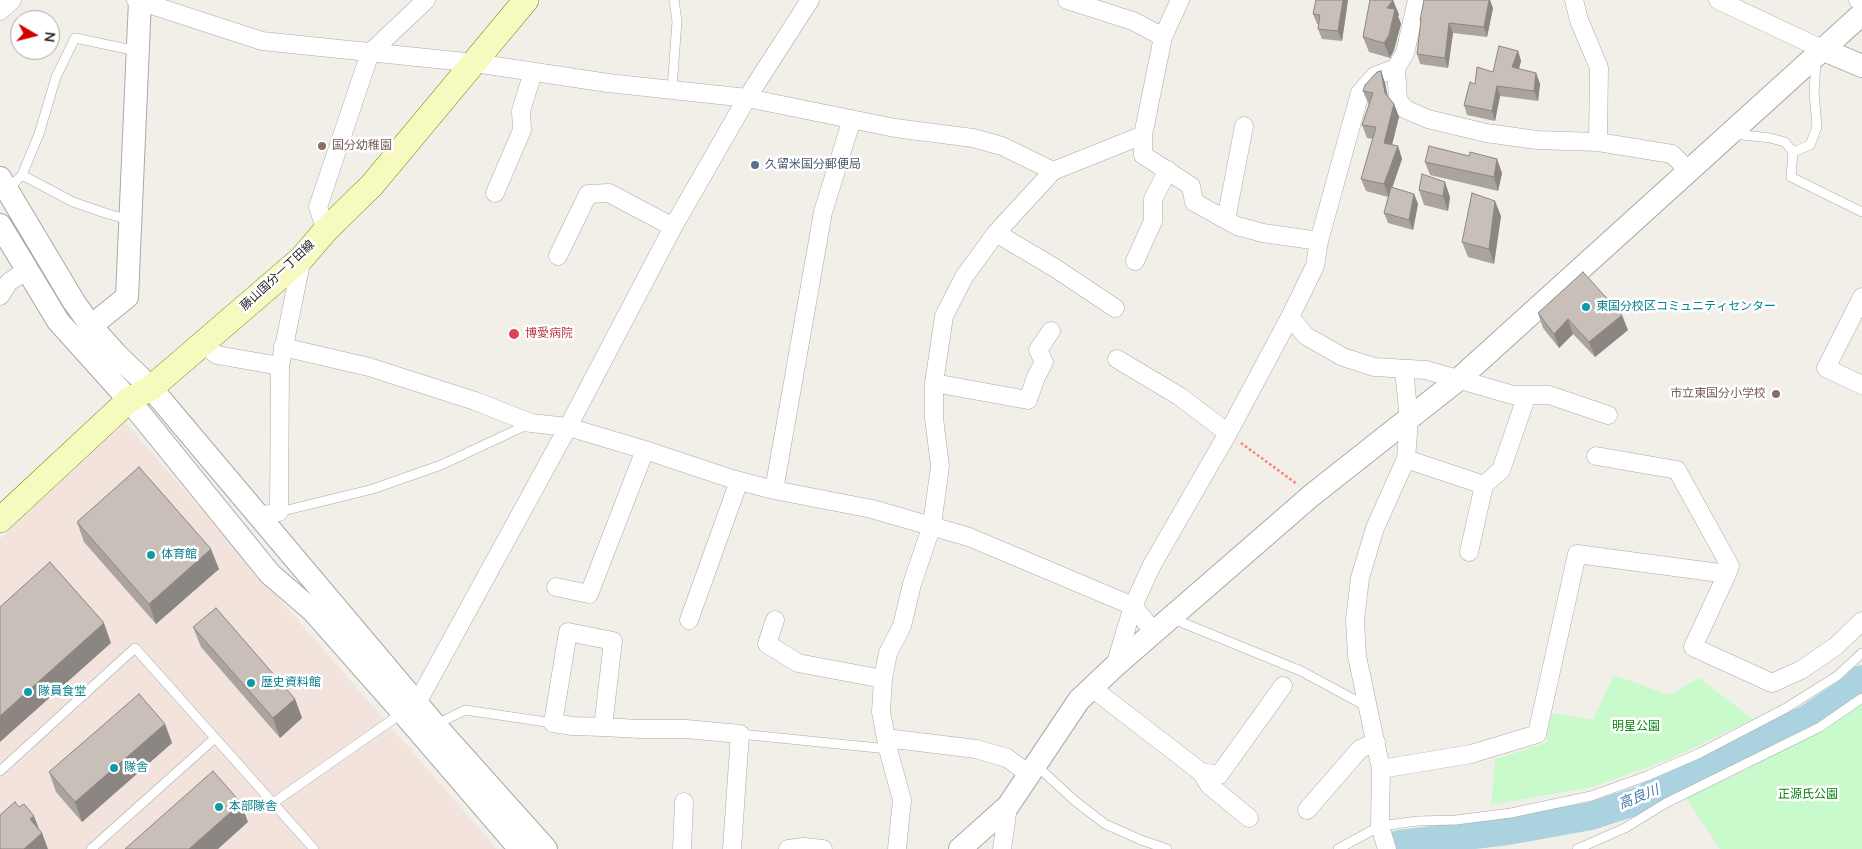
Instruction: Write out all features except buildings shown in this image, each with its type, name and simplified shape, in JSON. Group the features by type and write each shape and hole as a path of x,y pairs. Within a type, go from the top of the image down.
{"main road":[{"name":"藤山国分一丁田線","path":"0,520 129,400 151,388 302,258 326,230 372,185 526,0"}],"street":[{"path":"0,12 12,0"},
{"path":"91,326 127,297 138,51 138,0 262,41 475,62 608,83 746,98 933,134 973,138 1002,146 1053,171"},
{"path":"326,230 318,207 370,53 426,0"},
{"path":"410,708 568,427 746,98 810,0"},
{"path":"1067,0 1133,21 1162,37"},
{"path":"1180,0 1162,37 1143,135 1143,154 1191,186 1194,202 1237,226 1263,233 1319,241"},
{"path":"1417,0 1405,53 1396,68 1398,100 1405,109 1428,119 1486,133 1537,140 1598,142 1672,154 1689,172"},
{"path":"1574,0 1579,20 1599,68 1598,142"},
{"path":"1718,0 1820,53 1862,66"},
{"path":"1858,0 1862,2"},
{"path":"960,849 1008,806 1079,700 1115,666 1312,495 1459,379 1862,14"},
{"path":"1115,666 1133,606 1152,565 1228,433 1315,266 1319,241 1360,93 1375,76 1396,68"},
{"path":"496,194 522,130 521,111 534,72"},
{"path":"774,490 822,212 852,119"},
{"path":"1226,220 1244,126"},
{"path":"897,849 902,800 887,744 881,712 888,653 902,626 912,584 932,525 940,466 934,418 934,383 944,316 964,277 996,234 1053,171 1143,135"},
{"path":"1135,261 1153,221 1153,199 1168,170"},
{"path":"10,181 74,302 91,326 269,514 410,708 520,849"},
{"path":"558,256 588,194 609,193 674,228"},
{"path":"0,226 58,321 129,400 270,574 313,611 410,708 436,726 546,849"},
{"path":"996,234 1055,268 1115,308"},
{"path":"269,514 280,366 302,258"},
{"path":"0,296 9,282 26,270"},
{"path":"1862,297 1826,368 1862,385"},
{"path":"1290,317 1306,336 1343,356 1374,366 1426,370 1513,395 1549,395 1608,415"},
{"path":"934,383 1028,400 1036,376 1044,362 1038,350 1051,331"},
{"path":"202,344 217,355 280,366"},
{"path":"283,347 369,367 475,401 531,423 568,427 739,481 774,490 872,509 969,537 1133,606 1154,632"},
{"path":"1116,359 1179,396 1228,433"},
{"path":"1387,849 1380,826 1381,768 1357,656 1355,620 1360,578 1375,528 1406,459 1409,420 1404,369"},
{"path":"1469,552 1484,485 1501,470 1527,395"},
{"path":"556,587 589,594 645,450"},
{"path":"1596,456 1677,470 1730,566 1693,648 1772,683 1801,670 1836,646 1862,621"},
{"path":"1406,459 1484,485"},
{"path":"689,620 739,481"},
{"path":"1381,768 1471,754 1537,734 1576,554 1727,574"},
{"path":"775,620 767,644 798,663 884,680"},
{"path":"603,727 613,642 568,632 553,723 603,727 686,729 740,734 732,849"},
{"path":"1092,688 1202,772 1219,776 1283,686"},
{"path":"1306,810 1360,749 1376,742"},
{"path":"887,744 976,749 1007,758 1033,769"},
{"path":"1202,772 1209,785 1250,818"},
{"path":"682,849 684,802"},
{"path":"1002,849 1008,806"},
{"path":"788,849 804,847 823,849"}],"lane":[{"path":"672,89 677,21 674,0"},
{"path":"130,220 10,181 39,134 56,77 74,38 138,51"},
{"path":"1793,152 1810,145 1816,127 1814,93 1820,53"},
{"path":"1731,134 1770,138 1784,142 1793,152 1791,177 1862,212"},
{"path":"269,514 373,489 441,465 531,423"},
{"path":"1171,618 1301,671 1368,707"},
{"path":"0,771 135,648 314,849"},
{"path":"1338,849 1380,826 1418,821 1456,820 1511,813 1591,796 1647,776 1700,754 1786,708 1837,676 1862,652"},
{"path":"1577,849 1625,828 1666,803 1820,727 1862,698"},
{"path":"273,803 410,708"},
{"path":"436,726 465,710 553,723"},
{"path":"740,734 887,744"},
{"path":"91,849 215,738"},
{"path":"1033,769 1105,824 1167,849"}],"path":[{"path":"1228,433 1312,495"}],"shaded area":[{"path":"125,422 497,849 0,849 0,539"}],"green space":[{"name":"明星公園","path":"1614,675 1669,695 1699,678 1753,719 1670,759 1592,787 1491,805 1495,759 1546,743 1551,713 1593,720"},
{"name":"正源氏公園","path":"1862,698 1862,849 1720,849 1686,798 1746,770 1812,727"}],"waterway":[{"name":"高良川","path":"1393,849 1399,844 1508,831 1591,816 1643,799 1696,770 1807,719 1852,689 1862,679"}],"place":[{"name":"国分幼稚園","path":"322,146"},
{"name":"久留米国分郵便局","path":"755,165"},
{"name":"東国分校区コミュニティセンター","path":"1586,307"},
{"name":"博愛病院","path":"514,334"},
{"name":"市立東国分小学校","path":"1776,394"},
{"name":"体育館","path":"151,555"},
{"name":"歴史資料館","path":"251,683"},
{"name":"隊員食堂","path":"28,692"},
{"name":"隊舎","path":"114,768"},
{"name":"本部隊舎","path":"219,807"}]}
